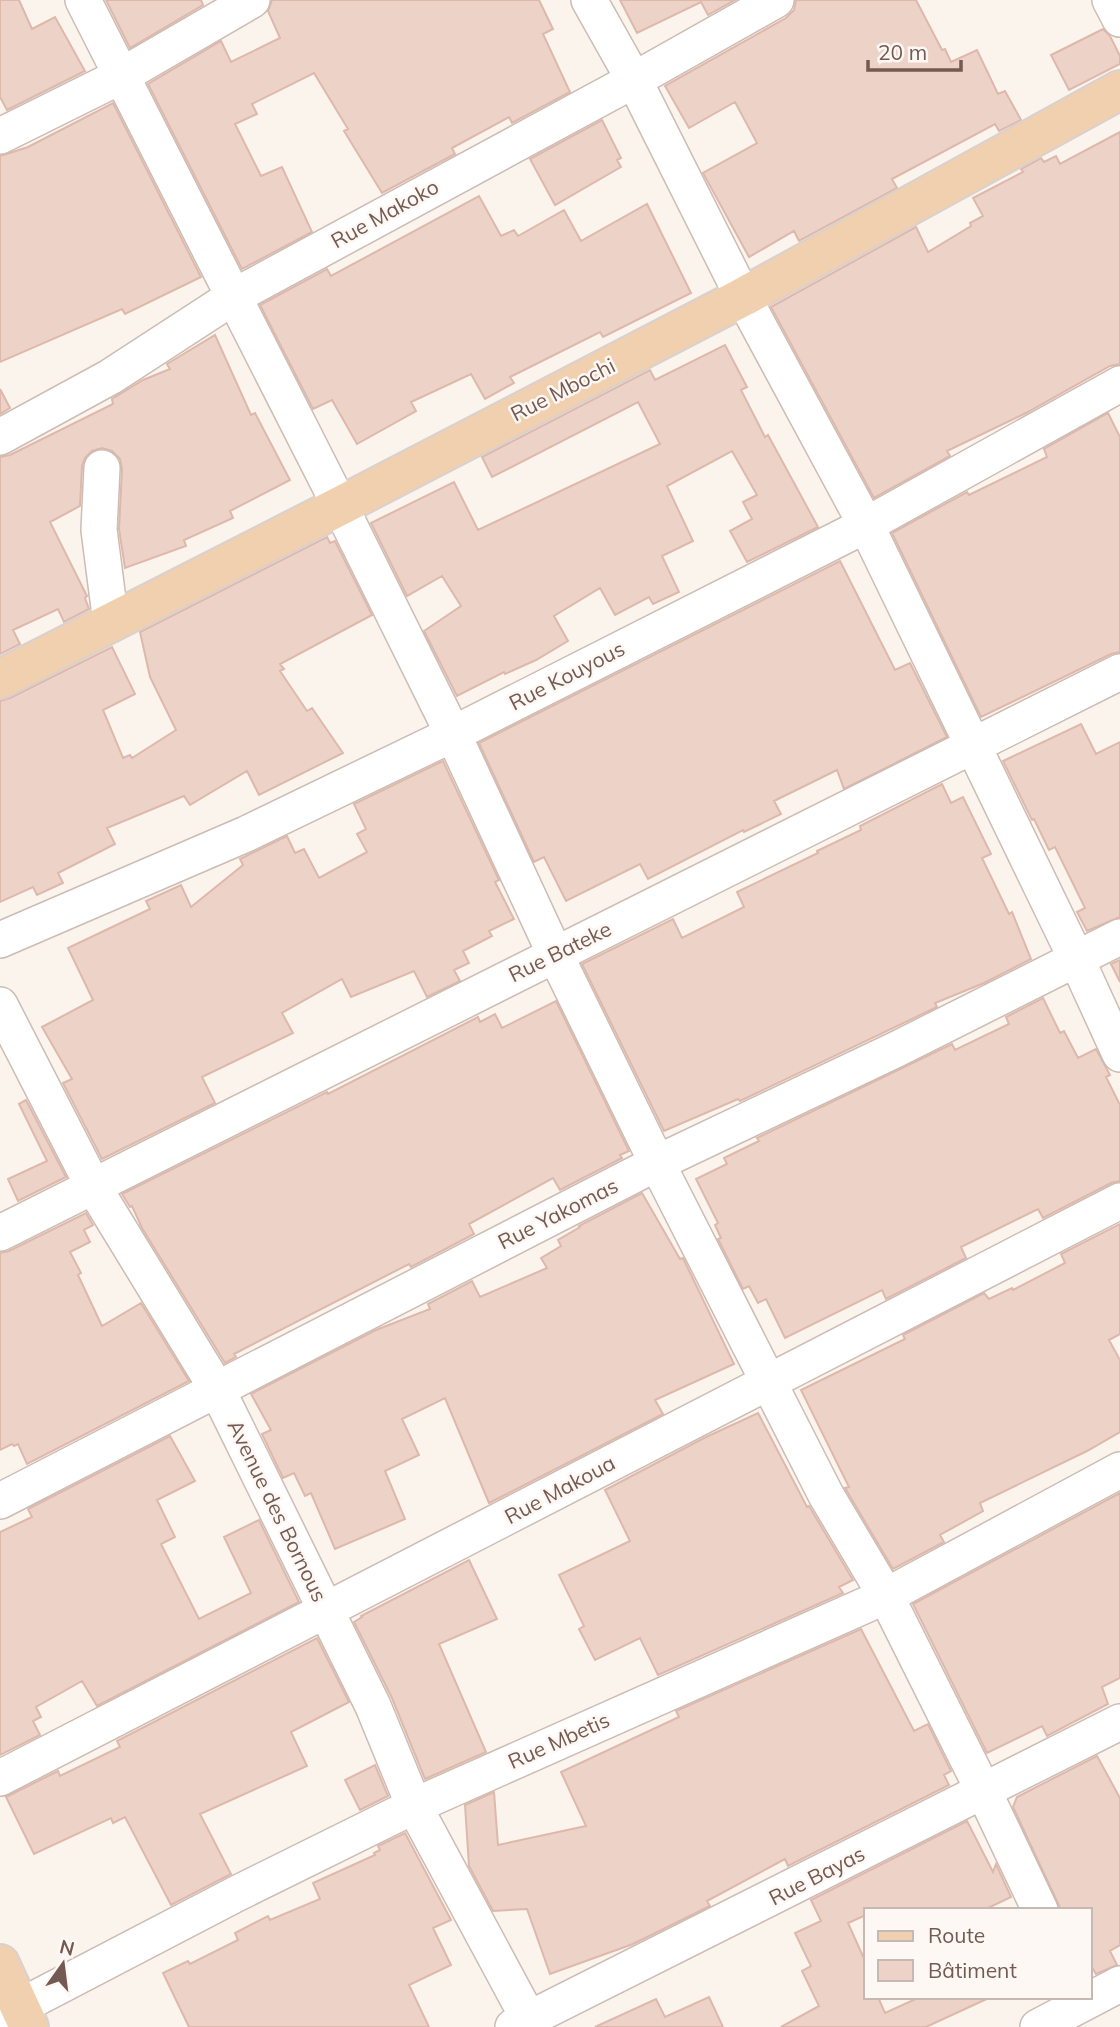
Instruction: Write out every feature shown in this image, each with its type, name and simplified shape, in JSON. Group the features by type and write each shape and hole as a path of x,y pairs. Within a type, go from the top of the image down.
{"main road":[{"name":"Rue Mbochi","path":"0,679 743,297 1120,90"},
{"path":"0,1964 16,2017"}],"street":[{"path":"83,0 341,506 453,734 555,954 657,1163 826,1495 886,1596 1039,1908"},
{"path":"0,135 121,76 252,0"},
{"path":"589,0 634,80 743,297 866,525 1120,1054"},
{"name":"Rue Makoko","path":"0,437 110,377 233,297 776,0"},
{"path":"1110,0 1120,19"},
{"name":"Rue Kouyous","path":"0,940 246,834 453,734 866,525 1120,384"},
{"path":"102,468 99,530 111,622"},
{"name":"Rue Bateke","path":"0,1233 1120,672"},
{"name":"Rue Yakomas","path":"0,1501 657,1163 897,1049 1120,937"},
{"name":"Avenue des Bornous","path":"0,1005 93,1186 217,1390 373,1706 414,1806 525,2025"},
{"name":"Rue Makoua","path":"0,1778 327,1612 768,1381 1120,1201"},
{"name":"Rue Mbetis","path":"16,2017 414,1806 886,1596 1120,1470"},
{"name":"Rue Bayas","path":"525,2025 1120,1723"},
{"path":"1038,2027 1087,2009 1120,1984"}],"building":[{"path":"0,0 19,0 32,29 55,17 85,71 7,110 0,97"},
{"path":"106,0 201,0 203,5 130,48"},
{"path":"272,0 539,0 553,29 543,34 570,92 512,123 509,117 452,148 455,154 382,193 344,131 348,129 314,73 252,104 257,114 235,124 261,176 282,167 312,232 242,269 148,84 221,41 231,62 280,38 268,11"},
{"path":"620,0 735,0 708,15 701,2 637,33"},
{"path":"796,0 916,0 951,62 977,50 998,94 1005,91 1021,120 999,131 995,124 892,179 897,188 799,241 794,231 749,257 703,173 757,143 735,102 689,128 665,86 786,18 794,10"},
{"path":"1103,29 1110,36 1120,56 1120,64 1069,90 1051,55"},
{"path":"113,103 201,277 125,314 122,309 0,362 0,156 28,147"},
{"path":"602,120 621,158 617,160 621,167 555,205 530,159"},
{"path":"1120,132 1120,364 1110,366 1026,413 947,451 950,456 874,498 771,307 916,227 928,252 983,216 973,198 1023,172 1021,169 1041,158 1044,162 1056,156 1060,164"},
{"path":"479,196 501,236 514,230 518,236 564,210 581,241 647,204 691,293 603,337 600,332 510,377 514,383 485,399 471,374 411,402 416,411 357,444 332,400 313,409 260,305 327,269 331,276"},
{"path":"215,335 251,415 255,413 290,480 230,511 233,518 184,540 186,546 125,568 119,529 122,469 120,459 112,451 102,448 92,451 82,466 80,506 50,522 87,596 85,598 89,609 64,622 58,609 13,630 20,644 0,654 0,457 10,455 113,404 112,399 143,380 170,369 167,364"},
{"path":"725,345 747,387 741,390 765,437 768,435 818,527 747,562 730,531 752,519 743,502 757,495 732,451 667,486 693,541 662,556 679,592 653,604 649,597 615,615 600,588 554,616 568,641 536,660 505,674 504,672 457,696 424,631 461,606 442,576 407,596 371,523 454,482 478,530 660,444 638,402 492,477 482,457 650,370 655,380"},
{"path":"0,389 10,408 0,414"},
{"path":"1108,413 1120,437 1120,652 981,717 892,533 967,492 969,495 1047,457 1044,449"},
{"path":"327,537 330,543 335,541 372,615 280,664 284,669 280,671 307,711 312,708 343,753 259,795 247,771 190,805 184,796 107,828 115,844 58,873 63,883 37,895 33,887 0,902 0,701 112,647 135,694 103,710 123,758 130,755 132,758 176,730 150,677 140,632"},
{"path":"840,561 895,670 910,663 947,737 844,789 837,770 774,801 781,814 744,832 743,830 648,879 640,864 566,901 544,857 534,862 479,743"},
{"path":"1081,724 1096,754 1120,742 1120,917 1087,931 1077,912 1085,908 1055,847 1049,850 1003,761"},
{"path":"443,761 499,880 495,882 514,919 489,931 492,936 463,951 469,963 454,970 460,981 427,997 414,971 351,997 342,979 282,1013 293,1033 202,1077 215,1103 102,1159 63,1083 72,1079 42,1027 93,1000 68,948 150,909 146,901 181,885 191,907 243,865 240,859 287,836 295,853 304,849 319,878 367,852 357,834 366,829 354,804"},
{"path":"942,784 951,803 963,797 991,854 982,858 1009,914 1012,912 1031,959 984,983 935,1003 937,1007 740,1101 738,1099 664,1131 582,964 673,919 682,938 744,907 737,892 818,853 817,851 861,830 860,826"},
{"path":"1120,960 1120,982 1111,964"},
{"path":"1043,998 1060,1033 1064,1031 1078,1058 1096,1049 1110,1075 1106,1077 1120,1105 1120,1181 1043,1218 1038,1209 961,1247 966,1258 886,1299 882,1290 785,1338 766,1299 758,1303 749,1286 743,1289 718,1239 721,1238 715,1225 718,1223 696,1179 727,1164 724,1158 759,1141 757,1138 952,1044 955,1050 1009,1024 1006,1017"},
{"path":"556,1001 629,1151 620,1155 622,1158 560,1190 553,1178 469,1224 474,1234 411,1267 409,1264 234,1354 236,1357 225,1363 142,1228 132,1206 130,1207 122,1194 327,1092 328,1094 478,1017 480,1022 495,1014 502,1028"},
{"path":"26,1100 66,1177 18,1201 8,1179 47,1161 19,1104"},
{"path":"642,1193 680,1259 683,1258 734,1364 655,1400 663,1414 489,1503 445,1398 402,1419 419,1455 385,1471 405,1519 335,1549 311,1493 305,1496 294,1473 283,1478 262,1434 271,1430 251,1394 376,1330 430,1309 428,1304 472,1281 480,1297 547,1268 541,1258 561,1246 558,1240"},
{"path":"86,1213 93,1225 84,1230 90,1242 70,1252 102,1326 141,1303 189,1381 27,1464 18,1444 0,1450 0,1253"},
{"path":"1120,1224 1120,1334 1109,1340 1120,1360 1120,1432 980,1503 983,1511 940,1535 944,1542 893,1569 845,1488 849,1487 801,1390 905,1339 903,1335 984,1293 989,1299 1012,1288 1013,1290 1065,1263 1061,1254"},
{"path":"758,1413 807,1507 809,1506 853,1580 839,1587 843,1593 658,1675 640,1638 595,1660 579,1629 584,1626 559,1575 630,1541 605,1490"},
{"path":"170,1436 195,1481 157,1500 175,1537 161,1544 199,1619 251,1593 224,1537 259,1520 299,1602 97,1706 82,1681 36,1707 41,1717 33,1721 40,1735 0,1755 0,1532 32,1517 28,1509"},
{"path":"1120,1493 1120,1678 1102,1687 1108,1704 1047,1736 1042,1726 987,1753 913,1604"},
{"path":"469,1560 497,1619 439,1644 486,1752 425,1779 392,1698 354,1622"},
{"path":"861,1629 914,1731 928,1724 951,1771 944,1775 949,1785 788,1866 785,1859 707,1901 710,1906 633,1944 550,1974 527,1909 493,1911 469,1866 465,1805 494,1792 498,1845 586,1826 561,1772 679,1717 676,1711"},
{"path":"317,1638 349,1702 291,1732 307,1766 200,1814 231,1874 171,1905 125,1817 113,1823 111,1818 34,1854 6,1797 58,1771 60,1776 120,1747 117,1741"},
{"path":"1097,1756 1120,1798 1120,1945 1110,1951 1117,1965 1096,1974 1092,1967 1092,1908 1060,1908 1013,1807 1017,1797"},
{"path":"375,1765 388,1796 360,1810 345,1780"},
{"path":"967,1821 993,1872 996,1864 1011,1897 988,1908 864,1908 864,1916 848,1923 864,1959 864,1999 879,1999 885,2013 916,1999 987,1999 926,2027 781,2027 819,2006 802,1971 811,1966 795,1933 821,1921 811,1900"},
{"path":"405,1833 451,1920 433,1928 451,1965 409,1985 429,2027 189,2027 163,1973 188,1961 190,1964 238,1940 235,1933 268,1916 270,1920 320,1899 313,1883 375,1855 374,1853 380,1850 378,1846"},
{"path":"709,1997 723,2027 595,2027 656,1999 665,2017"}]}
